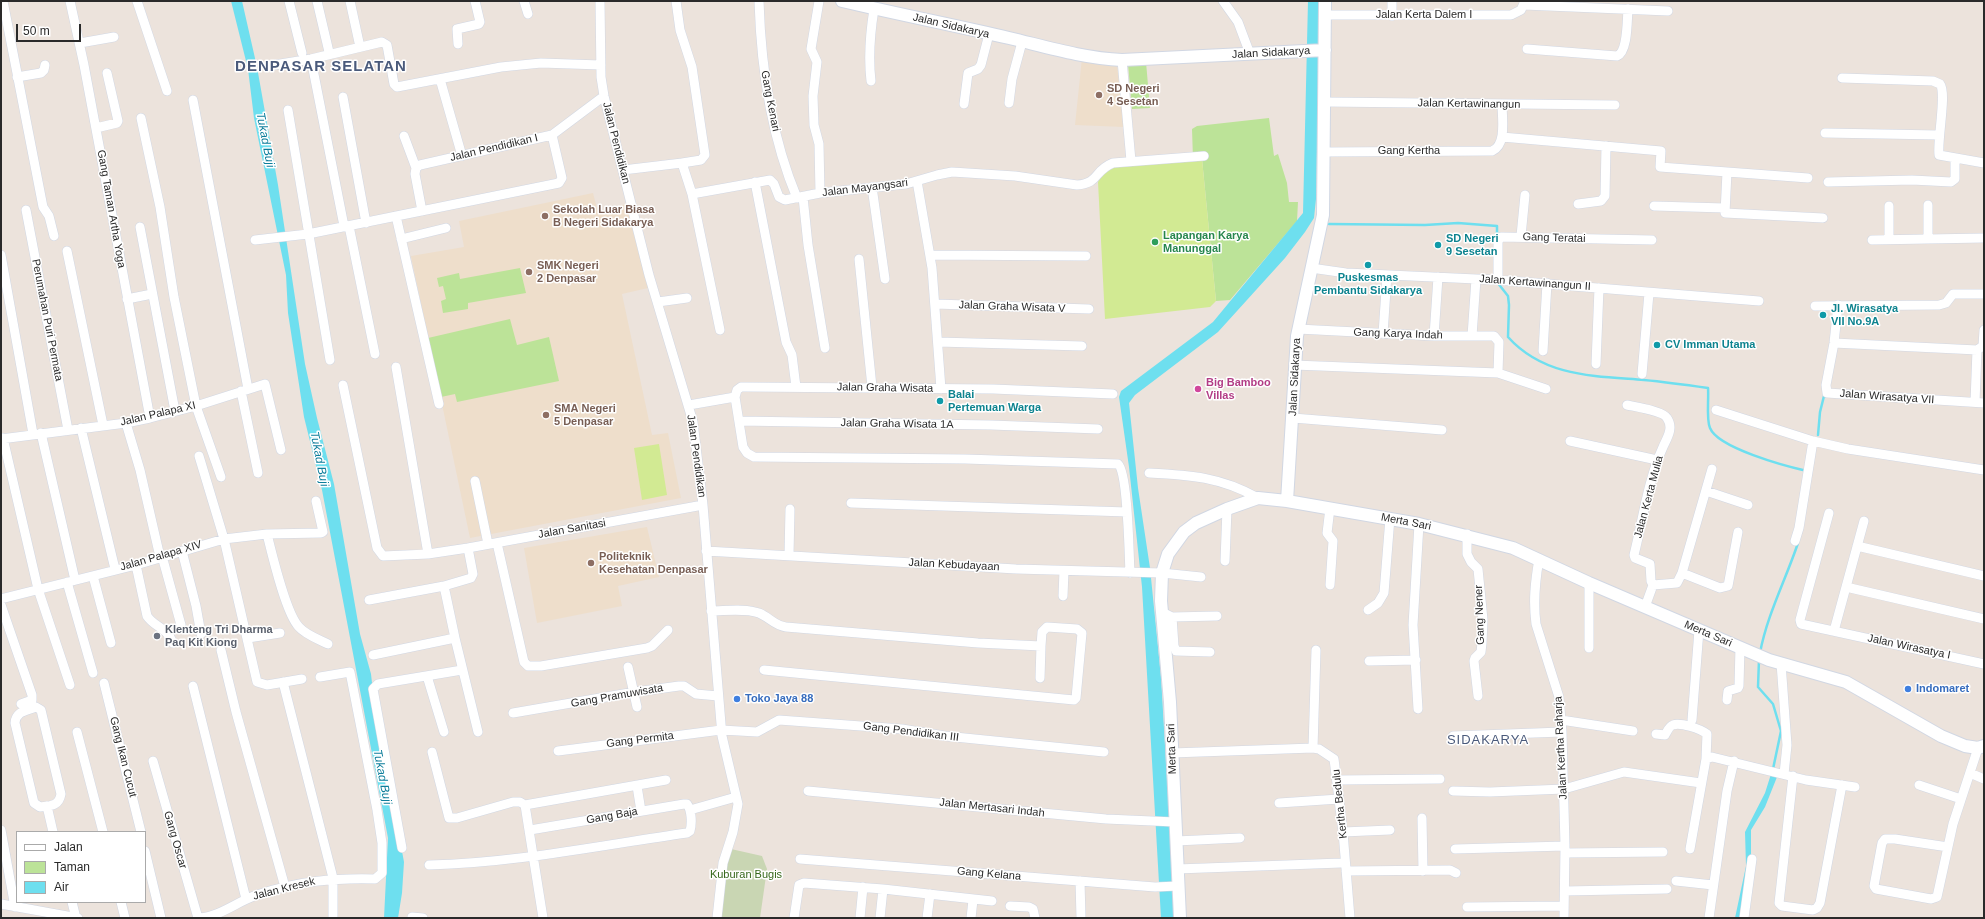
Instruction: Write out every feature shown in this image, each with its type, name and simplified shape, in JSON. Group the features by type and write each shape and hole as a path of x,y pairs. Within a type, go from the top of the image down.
{"street":[{"path":"3,1 43,207 49,216 54,236"},
{"name":"Gang Taman Artha Yoga","path":"70,1 80,43 150,418"},
{"path":"137,1 167,91"},
{"path":"289,1 302,53"},
{"path":"317,1 329,52"},
{"path":"350,1 360,47"},
{"path":"458,44 457,29 479,24 480,22 475,1"},
{"path":"524,1 528,14"},
{"name":"Jalan Pendidikan","path":"600,1 601,65 604,96 658,302 689,405 703,505 721,730 736,797 736,814 733,832 723,863 717,918"},
{"path":"623,170 702,160 705,155 692,67 680,30 676,1"},
{"name":"Gang Kenari","path":"759,1 760,37 770,107 780,148 800,198 825,348"},
{"path":"819,1 811,49 817,62 813,96 814,125 820,144 820,193"},
{"name":"Jalan Sidakarya","path":"842,1 860,3 874,9 989,34 1074,55 1122,60 1323,50 1324,215 1298,330 1294,366 1293,418 1287,500"},
{"path":"1223,1 1238,22 1250,54"},
{"path":"1323,50 1325,1"},
{"path":"1392,1 1392,16"},
{"name":"Jalan Kerta Dalem I","path":"1325,15 1511,15 1524,5 1668,12"},
{"path":"871,81 869,36 874,9"},
{"path":"1527,50 1618,56 1624,49 1628,9"},
{"path":"964,104 968,73 978,69 981,64 989,34"},
{"path":"80,43 114,37"},
{"path":"268,66 311,59 385,42 394,84 397,87 490,68 541,62 601,65"},
{"path":"1009,103 1012,79 1022,42"},
{"path":"311,59 346,226 375,354"},
{"path":"1122,60 1131,161"},
{"path":"17,77 41,73 44,70 45,65"},
{"path":"96,128 117,123 118,121 107,73"},
{"path":"1842,78 1933,81 1940,84 1943,91 1939,136 1940,156 1984,163"},
{"path":"440,79 462,156"},
{"name":"Jalan Pendidikan I","path":"416,168 420,165 552,135 604,96"},
{"path":"343,97 366,222"},
{"path":"193,100 258,473"},
{"name":"Jalan Kertawinangun","path":"1324,102 1615,105"},
{"path":"1502,104 1502,137 1661,151 1660,167 1808,178"},
{"path":"288,110 330,360"},
{"path":"141,118 160,208 174,297 196,406 221,477"},
{"path":"1825,133 1939,136"},
{"path":"255,240 308,234 561,182 562,178 552,135"},
{"path":"404,136 416,168 415,174 422,211"},
{"name":"Gang Kertha","path":"1324,152 1495,150 1502,137"},
{"path":"1578,204 1600,201 1605,196 1606,146"},
{"name":"Jalan Mayangsari","path":"692,194 755,182 772,181 782,200 872,186 906,184 937,175 958,172 1016,176 1076,185 1090,183 1106,166 1113,163 1204,156"},
{"path":"1828,182 1912,180 1951,182 1955,179 1955,159"},
{"path":"682,163 692,194 720,330"},
{"path":"1727,172 1725,213 1824,218"},
{"path":"917,181 930,255 941,389"},
{"path":"755,182 786,342 792,355 796,387"},
{"path":"872,186 884,279"},
{"path":"1521,236 1525,195"},
{"path":"1928,205 1928,239"},
{"path":"1654,206 1726,208"},
{"path":"1889,206 1889,239"},
{"name":"Perumahan Puri Permata","path":"26,210 68,430"},
{"path":"396,216 439,404"},
{"path":"140,227 175,411"},
{"path":"401,239 446,228"},
{"name":"Gang Teratai","path":"1498,280 1498,239 1501,237 1521,236 1652,240"},
{"path":"1872,240 1984,238"},
{"path":"67,251 103,425"},
{"path":"1,254 37,433 93,673"},
{"path":"930,255 1086,256"},
{"path":"859,259 872,387"},
{"name":"Jalan Kertawinangun II","path":"1312,268 1346,273 1547,283 1649,293 1759,301"},
{"path":"1383,334 1387,275"},
{"path":"1434,336 1438,277"},
{"path":"1472,336 1476,279"},
{"path":"1543,351 1547,283"},
{"path":"1596,364 1599,288"},
{"path":"1642,374 1649,293"},
{"path":"127,299 152,294"},
{"path":"1815,306 1939,305 1946,303 1953,294 1984,294"},
{"path":"658,302 687,298"},
{"name":"Jalan Graha Wisata V","path":"935,304 1089,309"},
{"name":"Jalan Wirasatya VII","path":"1838,305 1834,342 1826,385 1827,393 1979,402 1977,350 1983,346 1984,330"},
{"name":"Gang Karya Indah","path":"1298,330 1434,336 1494,336 1497,338 1500,347 1498,373"},
{"path":"938,342 1082,346"},
{"path":"1834,342 1977,350"},
{"path":"1294,366 1498,373 1546,389"},
{"path":"396,367 428,554"},
{"name":"Jalan Palapa XI","path":"2,439 37,433 126,423 150,418 196,406 265,384 281,450"},
{"name":"Jalan Sanitasi","path":"343,385 380,553 384,556 389,557 428,554 468,548 703,505"},
{"name":"Jalan Graha Wisata","path":"689,405 735,397 737,390 741,387 993,389 1113,394"},
{"path":"735,397 743,447 747,454 754,457 964,459 1113,463 1120,466 1122,470 1133,573"},
{"name":"Jalan Kerta Mulia","path":"1627,405 1662,414 1667,417 1670,426 1670,431 1657,460 1634,555 1635,558 1650,564 1651,581 1653,585 1645,607"},
{"path":"1716,410 1813,441 1848,449 1984,470"},
{"path":"1293,418 1442,430"},
{"name":"Jalan Graha Wisata 1A","path":"739,421 1055,426 1098,429"},
{"path":"126,423 140,470 161,557 181,625"},
{"path":"82,428 115,569"},
{"path":"2,439 38,589 70,686"},
{"path":"1570,441 1657,460"},
{"path":"1795,541 1799,528 1813,441"},
{"path":"199,456 224,539 257,682 267,685 302,679"},
{"path":"1653,585 1677,583 1682,574 1712,469"},
{"path":"1149,473 1205,478 1238,487 1258,498"},
{"path":"475,481 524,662 528,666 541,666 647,648 652,646 668,630"},
{"path":"1706,491 1748,505"},
{"name":"Merta Sari","path":"1180,918 1176,886 1176,842 1173,822 1167,615 1158,573 1168,554 1184,532 1196,523 1227,508 1258,498 1287,500 1390,518 1466,534 1513,548 1586,582 1769,660 1846,682 1942,736 1965,746 1981,747"},
{"name":"Jalan Palapa XIV","path":"1,599 115,569 136,565 224,539 267,534 323,532 316,501"},
{"path":"851,502 1127,512"},
{"path":"1226,561 1227,508"},
{"path":"1330,508 1327,533 1333,541 1330,585"},
{"path":"789,555 790,509"},
{"name":"Jalan Wirasatya I","path":"1829,513 1800,621 1803,625 1984,664"},
{"path":"1368,610 1378,603 1384,593 1390,518"},
{"path":"1834,631 1864,521"},
{"path":"1418,709 1413,625 1419,524"},
{"path":"1682,574 1720,588 1728,586 1738,532"},
{"path":"267,534 280,582 294,622 303,631 328,644"},
{"name":"Gang Nener","path":"1466,534 1467,554 1471,562 1478,569 1482,620 1482,650 1474,661 1478,696"},
{"path":"1857,546 1984,576"},
{"path":"369,600 444,586 472,576 468,548"},
{"path":"182,551 201,634"},
{"name":"Jalan Kebudayaan","path":"706,551 1064,571 1158,573 1201,577"},
{"name":"Jalan Kertha Raharja","path":"1539,559 1534,592 1536,624 1558,691 1562,732 1565,850 1564,918"},
{"path":"136,565 147,616 150,620 166,631 174,644"},
{"path":"1063,596 1064,571"},
{"path":"93,576 111,643"},
{"path":"1583,621 1586,582"},
{"path":"1586,582 1589,648"},
{"path":"444,586 454,638 478,732"},
{"path":"1846,587 1984,619"},
{"path":"1,605 32,694 32,700 21,704"},
{"path":"711,611 754,611 765,616 777,625 786,627 978,643 1041,646"},
{"path":"1210,652 1176,651 1167,615 1217,616"},
{"path":"764,670 1074,700 1076,698 1082,633 1077,629 1047,627 1042,632 1040,678"},
{"path":"1692,720 1698,630"},
{"path":"248,638 280,633"},
{"path":"373,655 454,638"},
{"path":"1727,700 1730,690 1738,688 1739,686 1744,649"},
{"path":"221,650 236,712 285,887"},
{"path":"1172,753 1314,748 1316,650"},
{"path":"1369,661 1416,660"},
{"path":"1777,772 1787,744 1781,663"},
{"path":"628,666 635,692 637,707"},
{"path":"402,848 373,689 378,684 462,670"},
{"path":"283,682 333,878 376,879 382,873 382,850 377,810 350,672 320,677"},
{"path":"427,676 444,732"},
{"name":"Gang Ikan Cucut","path":"104,683 141,831"},
{"path":"193,686 246,898"},
{"name":"Gang Pramuwisata","path":"513,713 635,692 684,686 696,694 718,696"},
{"path":"36,707 41,710 61,794 58,803 47,806 40,807 34,803 15,723 16,717 19,713 36,707"},
{"name":"Gang Pendidikan III","path":"721,730 756,732 779,720 784,720 902,729 945,736 1104,752"},
{"path":"1561,720 1633,731"},
{"path":"1656,734 1665,734 1674,724 1690,726 1706,732 1708,736 1706,759 1690,849"},
{"name":"Gang Permita","path":"558,751 721,730"},
{"path":"77,732 103,831"},
{"path":"1453,736 1562,732"},
{"path":"1948,847 1885,839 1882,843 1874,886 1876,889 1931,899 1937,897 1948,847 1953,824 1970,773 1981,747"},
{"name":"Kertha Bedulu","path":"1314,748 1319,749 1334,759 1338,780 1350,918"},
{"path":"432,752 448,818 457,818 513,802 520,802 525,805 666,780"},
{"path":"1706,759 1712,757 1734,761 1793,776 1855,787"},
{"path":"1709,918 1727,791 1734,761"},
{"name":"Gang Oscar","path":"153,762 199,918"},
{"path":"1453,791 1490,792 1564,789 1624,772 1701,783"},
{"path":"1970,773 1984,779"},
{"path":"1793,776 1779,895 1779,905 1782,906 1813,910 1817,908 1820,903 1842,785"},
{"path":"1338,780 1440,779"},
{"path":"1919,785 1961,799"},
{"path":"637,786 641,811"},
{"name":"Jalan Mertasari Indah","path":"808,791 1106,819 1173,822"},
{"path":"429,865 452,865 534,855 687,833 690,831 691,827 690,810 736,797"},
{"path":"1279,803 1339,799"},
{"name":"Gang Baja","path":"530,830 684,804 689,806 690,810"},
{"path":"525,805 543,918"},
{"path":"47,806 54,831"},
{"path":"1422,818 1423,871"},
{"path":"1,830 15,907"},
{"path":"1343,832 1390,830"},
{"path":"1176,842 1240,838"},
{"path":"1455,849 1663,852"},
{"path":"146,855 160,918"},
{"name":"Gang Kelana","path":"800,859 1155,887 1176,886"},
{"path":"1744,918 1752,859"},
{"path":"1177,869 1341,863"},
{"path":"1346,871 1450,870 1456,873"},
{"name":"Jalan Kresek","path":"199,918 213,917 246,898 285,887 333,878 333,918"},
{"path":"1080,881 1081,918"},
{"path":"1676,881 1713,885"},
{"path":"794,918 797,892 799,885 804,883 863,887 992,901"},
{"path":"860,918 863,887"},
{"path":"880,918 883,889"},
{"path":"1565,891 1667,889"},
{"path":"927,918 930,894"},
{"path":"971,918 973,900"},
{"path":"1,904 77,918 72,903"},
{"path":"121,903 125,918"},
{"path":"1010,906 1029,907 1034,914"},
{"path":"1467,907 1564,906"},
{"path":"412,917 423,918"}],"shaded area":[{"name":"SD Negeri 4 Sesetan","path":"1082,58 1117,65 1124,127 1075,125"},
{"name":"SMA Negeri 5 Denpasar","path":"593,193 598,212 626,204 648,288 622,294 652,435 668,433 681,498 470,538 411,256 464,247 459,221"},
{"name":"Politeknik Kesehatan Denpasar","path":"647,527 659,577 618,586 622,606 537,623 524,548"}],"green space":[{"path":"1146,62 1150,108 1132,109 1128,64"},
{"path":"1269,118 1274,156 1278,154 1287,183 1289,202 1298,202 1297,221 1230,300 1216,301 1202,159 1193,159 1192,129 1197,126"},
{"name":"Lapangan Karya Manunggal","path":"1202,159 1216,301 1210,307 1105,319 1098,182 1105,168"},
{"path":"520,268 526,293 468,303 468,309 443,313 441,301 446,299 443,286 439,287 437,278 459,273 460,279"},
{"path":"510,319 517,345 549,337 559,381 457,402 455,394 441,397 428,338"},
{"path":"659,444 667,495 642,500 634,448"},
{"name":"Kuburan Bugis","path":"731,849 762,856 767,869 760,918 721,918 726,867"}],"water":[{"name":"Tukad Buji","path":"231,1 242,1 257,67 278,185 305,364 334,484 360,634 371,674 374,701 404,862 402,893 398,918 384,918 388,838 322,490 304,417 288,313 286,275 254,118 248,69"},
{"path":"1308,1 1320,1 1316,199 1314,218 1285,258 1218,332 1135,395 1129,403 1138,488 1150,568 1161,677 1175,918 1161,918 1142,587 1129,467 1119,397 1121,391 1213,322 1303,213"},
{"path":"1771,774 1777,777 1765,807 1751,830 1751,864 1741,918 1735,918 1746,866 1745,832 1765,793"}],"waterway":[{"path":"1329,224 1425,225 1458,223 1497,226 1497,237"},
{"path":"1497,282 1508,296 1508,337 1522,350 1537,360 1554,367 1588,375 1708,388 1709,424 1710,428 1716,435 1725,442 1753,455 1807,471"},
{"path":"1818,435 1820,412 1824,396 1826,396"},
{"path":"1760,653 1767,625 1798,543"},
{"path":"1759,660 1758,687 1773,704 1781,731 1773,769"}],"place":[{"name":"SD Negeri 4 Sesetan","path":"1099,95"},
{"name":"Sekolah Luar Biasa B Negeri Sidakarya","path":"545,216"},
{"name":"Lapangan Karya Manunggal","path":"1155,242"},
{"name":"SD Negeri 9 Sesetan","path":"1438,245"},
{"name":"Puskesmas Pembantu Sidakarya","path":"1368,265"},
{"name":"SMK Negeri 2 Denpasar","path":"529,272"},
{"name":"Jl. Wirasatya VII No.9A","path":"1823,315"},
{"name":"CV Imman Utama","path":"1657,345"},
{"name":"Big Bamboo Villas","path":"1198,389"},
{"name":"Balai Pertemuan Warga","path":"940,401"},
{"name":"SMA Negeri 5 Denpasar","path":"546,415"},
{"name":"Politeknik Kesehatan Denpasar","path":"591,563"},
{"name":"Klenteng Tri Dharma Paq Kit Kiong","path":"157,636"},
{"name":"Indomaret","path":"1908,689"},
{"name":"Toko Jaya 88","path":"737,699"}],"district":[{"name":"DENPASAR SELATAN","path":"321,67"},
{"name":"SIDAKARYA","path":"1488,740"}]}
